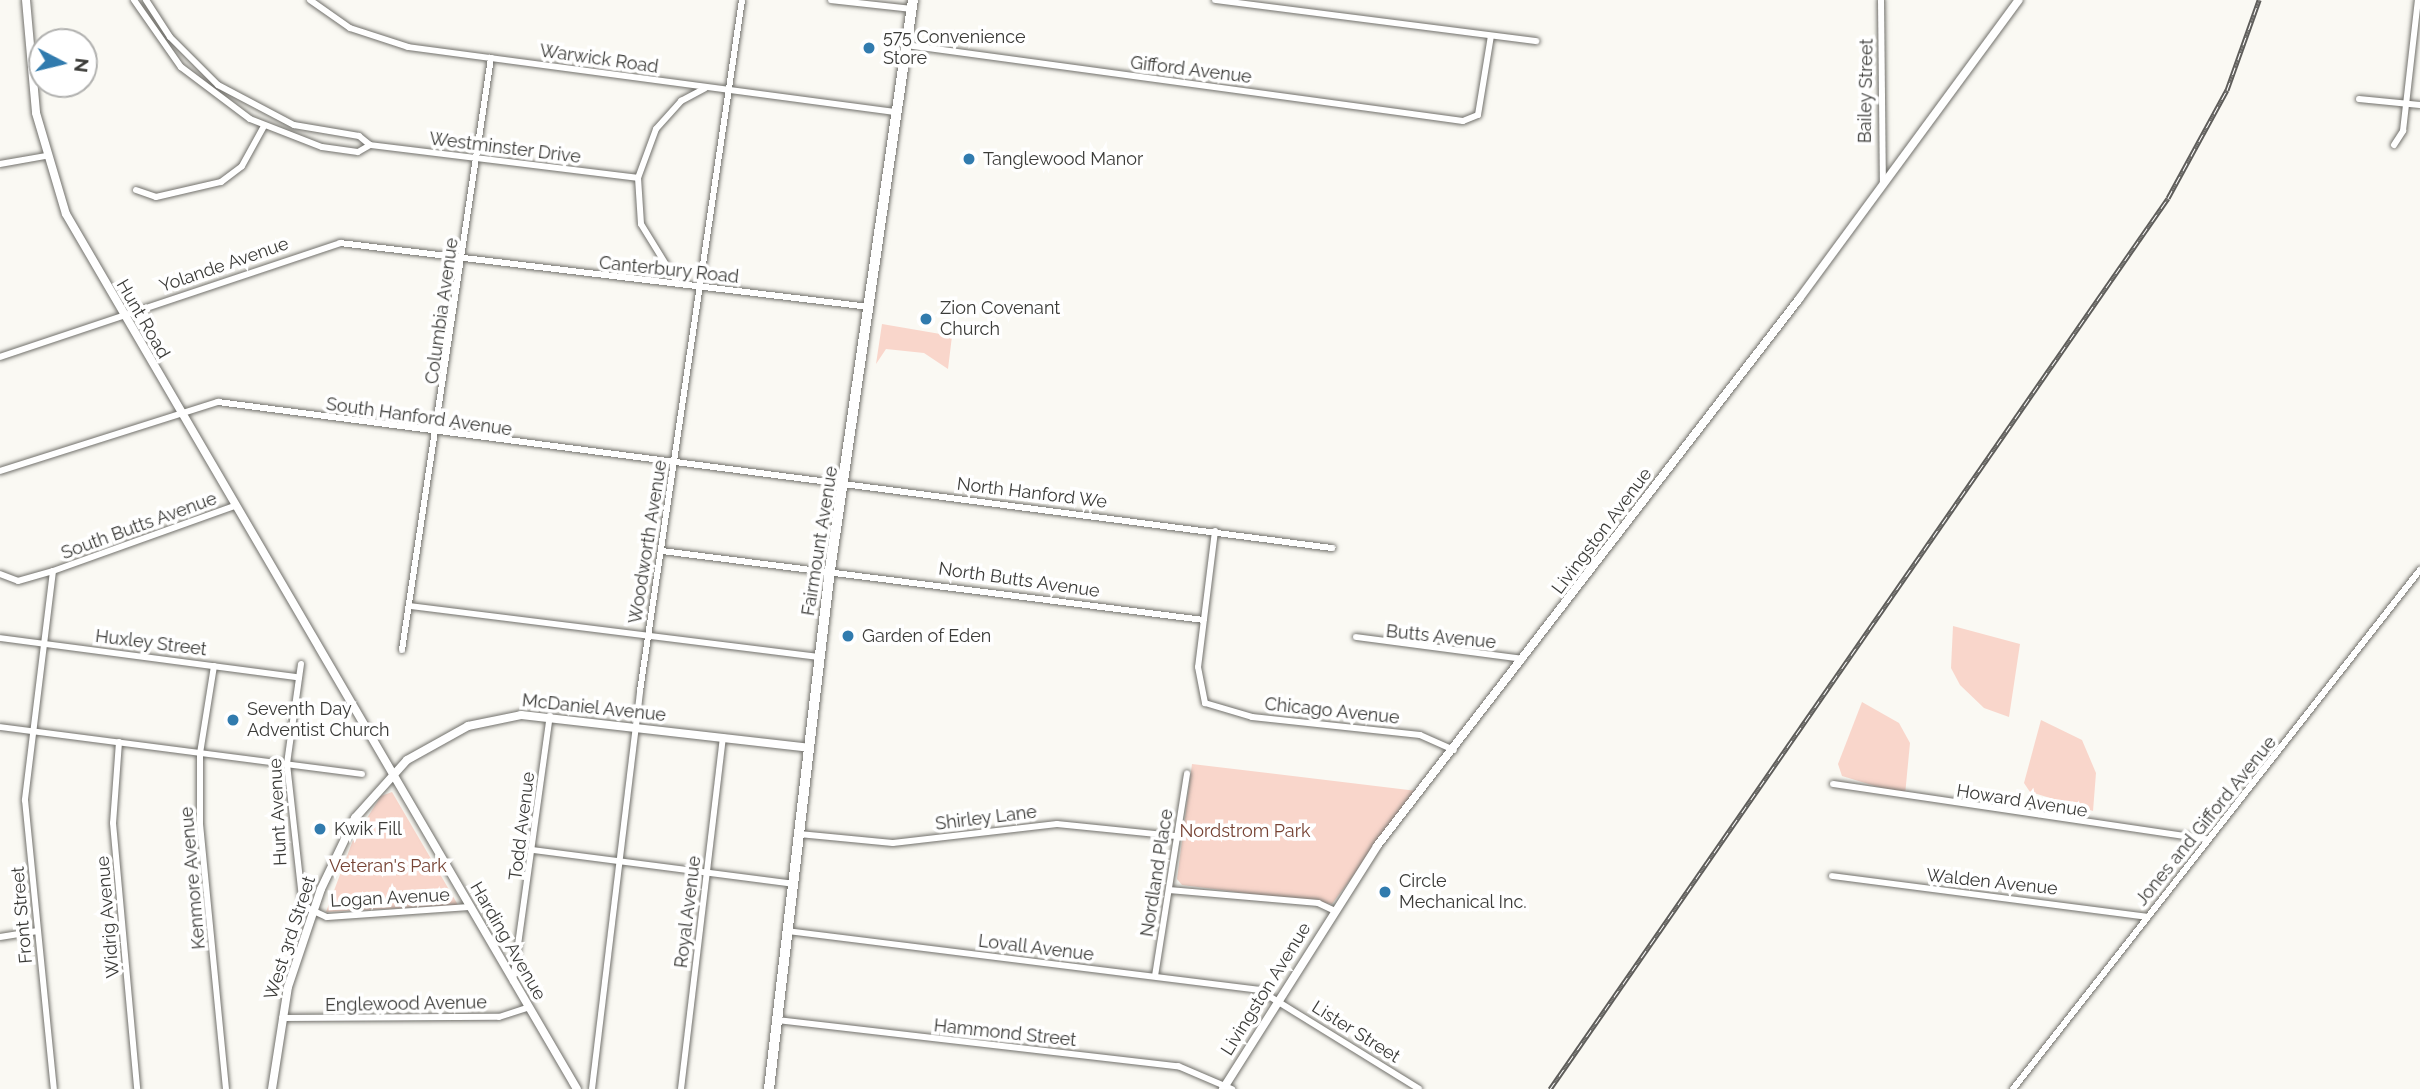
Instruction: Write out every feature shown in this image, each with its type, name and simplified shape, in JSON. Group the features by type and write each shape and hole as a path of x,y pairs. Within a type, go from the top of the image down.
{"main road":[{"name":"Fairmount Avenue","path":"769,1089 818,657 913,4"}],"street":[{"name":"Hunt Road","path":"26,0 46,156 66,214 306,628"},
{"name":"Westminster Drive","path":"134,0 181,67 264,126 322,147 358,152 370,145"},
{"name":"Westminster Drive","path":"145,0 195,65 235,97 293,125 359,136 370,145 638,178"},
{"name":"Warwick Road","path":"310,0 377,40 705,88 896,112"},
{"name":"Woodworth Avenue","path":"592,1089 648,636 742,0"},
{"path":"831,0 913,4"},
{"path":"1215,0 1536,41"},
{"name":"Bailey Street","path":"1881,0 1883,183"},
{"name":"Livingston Avenue","path":"1227,1088 1334,910 2019,0"},
{"path":"2394,145 2406,103 2418,0"},
{"name":"Gifford Avenue","path":"906,46 1472,119 1491,36"},
{"name":"Columbia Avenue","path":"402,650 439,434 491,58"},
{"path":"678,284 641,224 638,178 656,129 681,101 705,88"},
{"path":"2359,99 2420,105"},
{"path":"136,190 156,197 221,182 242,166 264,126"},
{"path":"0,164 46,156"},
{"name":"Yolande Avenue","path":"0,358 340,243 464,259"},
{"name":"Canterbury Road","path":"464,259 870,307"},
{"name":"South Hanford Avenue","path":"0,471 178,411 218,401 439,434 845,484"},
{"name":"North Hanford We","path":"845,484 1332,548"},
{"name":"South Butts Avenue","path":"0,574 18,581 53,571 235,506"},
{"path":"1204,620 1215,531"},
{"path":"662,551 830,570"},
{"name":"North Butts Avenue","path":"830,570 1204,620"},
{"name":"Jones and Gifford Avenue","path":"2013,1089 2420,570"},
{"name":"Front Street","path":"53,571 25,800 54,1089"},
{"path":"410,606 818,657"},
{"name":"Chicago Avenue","path":"1204,620 1198,681 1205,703 1252,717 1420,735 1455,751"},
{"name":"Harding Avenue","path":"306,628 577,1089"},
{"name":"Butts Avenue","path":"1356,637 1525,659"},
{"name":"Huxley Street","path":"0,638 299,677"},
{"name":"Hunt Avenue","path":"301,664 287,764 298,896 312,912"},
{"name":"Kenmore Avenue","path":"214,666 200,753 226,1089"},
{"name":"McDaniel Avenue","path":"390,773 468,726 503,716 550,716 809,748"},
{"name":"Todd Avenue","path":"513,981 550,716"},
{"path":"0,727 362,774"},
{"name":"Royal Avenue","path":"681,1089 723,738"},
{"name":"Widrig Avenue","path":"119,742 111,797 137,1089"},
{"name":"West 3rd Street","path":"272,1089 282,1018 312,912 355,818 390,773"},
{"name":"Nordland Place","path":"1154,976 1187,774"},
{"name":"Howard Avenue","path":"1833,784 2207,839"},
{"name":"Shirley Lane","path":"799,834 893,843 1057,824 1176,836"},
{"path":"533,850 794,884"},
{"name":"Walden Avenue","path":"1832,876 2147,917"},
{"path":"1169,890 1318,902 1334,910"},
{"name":"Logan Avenue","path":"312,912 346,916 470,907"},
{"path":"0,937 38,931"},
{"name":"Lovall Avenue","path":"787,931 1259,990 1278,1000"},
{"name":"Lister Street","path":"1278,1000 1419,1089"},
{"name":"Englewood Avenue","path":"282,1018 499,1017 529,1007"},
{"name":"Hammond Street","path":"778,1020 1178,1066 1227,1088"}],"green space":[{"path":"882,324 952,336 948,369 924,353 886,349 876,364"},
{"path":"1953,626 2020,644 2009,717 1984,708 1960,685 1951,668"},
{"path":"1862,702 1899,723 1910,743 1905,795 1842,776 1838,764"},
{"path":"2041,720 2082,740 2096,773 2093,811 2030,792 2024,783"},
{"name":"Nordstrom Park","path":"1192,764 1417,791 1332,904 1182,885 1177,879"},
{"name":"Veteran's Park","path":"392,792 458,905 326,912 353,840 381,796"}],"railway":[{"path":"1550,1089 2168,198 2227,90 2259,0"}],"place":[{"name":"575 Convenience Store","path":"869,48"},
{"name":"Tanglewood Manor","path":"969,159"},
{"name":"Zion Covenant Church","path":"926,319"},
{"name":"Garden of Eden","path":"848,636"},
{"name":"Seventh Day Adventist Church","path":"233,720"},
{"name":"Kwik Fill","path":"320,829"},
{"name":"Circle Mechanical Inc.","path":"1385,892"}]}
